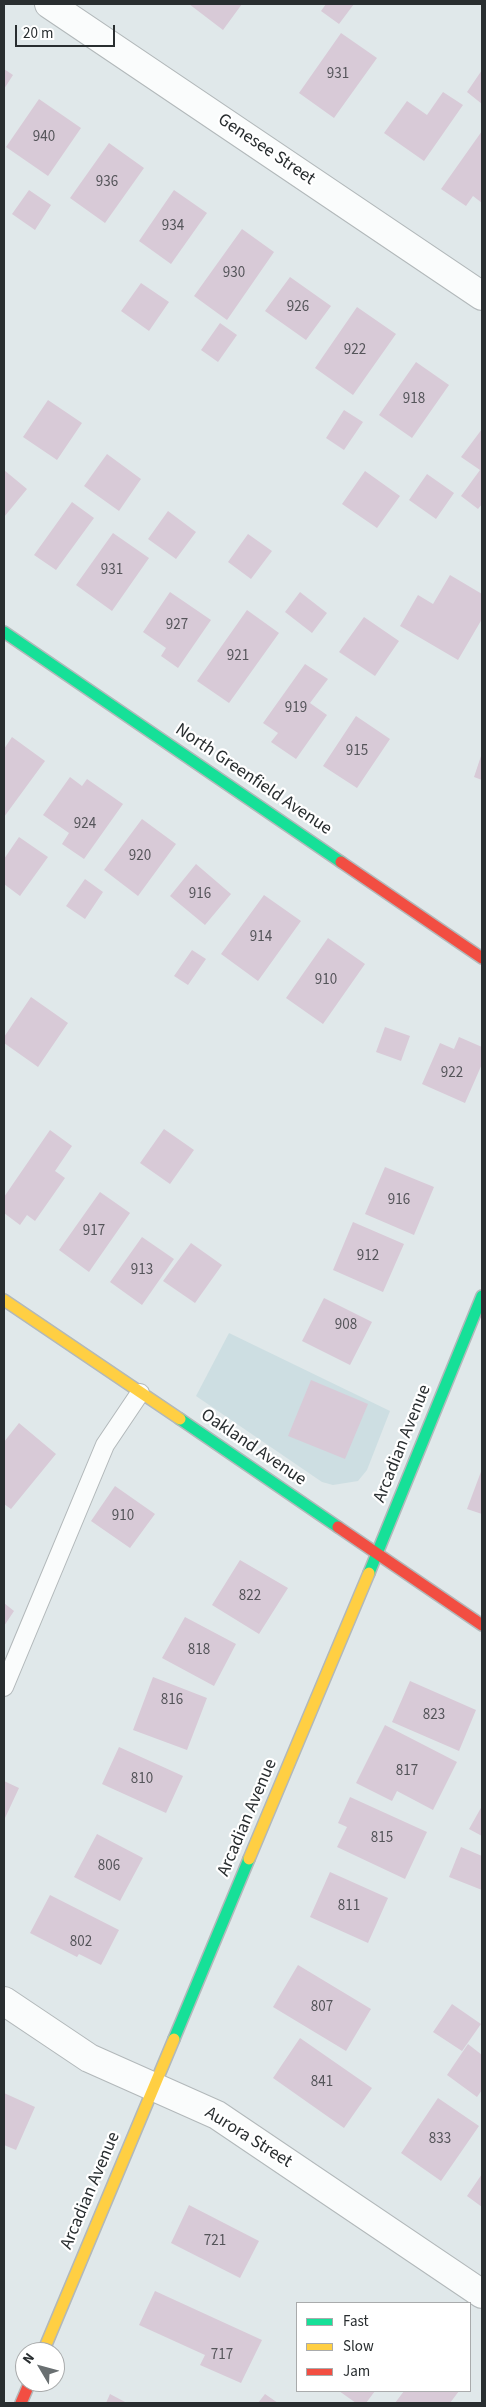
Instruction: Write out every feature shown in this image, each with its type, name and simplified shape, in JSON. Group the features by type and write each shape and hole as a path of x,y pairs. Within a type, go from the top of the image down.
{"main road":[{"name":"North Greenfield Avenue","path":"4,632 482,958"},
{"name":"Arcadian Avenue","path":"46,2342 377,1554 482,1296"},
{"name":"Oakland Avenue","path":"4,1300 482,1625"}],"street":[{"name":"Genesee Street","path":"49,4 482,296"},
{"name":"Aurora Street","path":"4,2001 88,2058 217,2115 482,2294"}],"lane":[{"path":"4,1687 9,1656 105,1445 140,1393"}],"shaded area":[{"path":"229,1333 390,1411 367,1470 358,1481 333,1485 322,1482 196,1396"}],"building":[{"path":"189,4 242,4 223,30"},
{"path":"326,4 354,4 339,24 321,11"},
{"path":"341,33 377,58 334,118 299,93"},
{"path":"4,69 13,75 4,89"},
{"path":"482,70 482,104 467,92"},
{"path":"443,92 463,105 424,161 384,133 407,101 427,115"},
{"path":"39,99 81,128 48,176 6,147"},
{"path":"482,131 482,203 473,196 466,206 441,189"},
{"path":"109,143 144,168 105,223 70,198"},
{"path":"29,190 51,205 35,230 12,214"},
{"path":"174,190 207,213 171,264 139,241"},
{"path":"242,229 274,252 227,320 194,296"},
{"path":"290,277 331,306 306,340 265,311"},
{"path":"141,283 169,302 149,331 121,311"},
{"path":"357,307 396,334 353,395 315,368"},
{"path":"220,323 237,335 218,362 201,350"},
{"path":"416,362 449,385 412,438 379,415"},
{"path":"48,400 82,423 57,460 23,437"},
{"path":"344,410 363,422 344,450 326,438"},
{"path":"482,429 482,504 478,509 461,496 480,470 461,457"},
{"path":"107,454 141,479 119,511 84,486"},
{"path":"4,470 27,489 4,517"},
{"path":"365,471 400,496 377,528 342,504"},
{"path":"427,474 454,493 436,519 409,500"},
{"path":"72,502 94,518 56,570 34,555"},
{"path":"168,511 196,532 176,559 148,539"},
{"path":"113,533 149,558 112,611 76,585"},
{"path":"248,534 272,551 251,579 228,562"},
{"path":"450,575 482,594 482,619 458,660 400,626 418,595 433,604"},
{"path":"170,592 211,620 178,668 161,656 166,648 143,632"},
{"path":"300,592 327,613 312,633 285,612"},
{"path":"247,610 279,633 229,703 197,681"},
{"path":"364,617 399,641 375,676 339,652"},
{"path":"305,664 328,679 310,703 327,715 296,759 271,742 278,733 263,723"},
{"path":"356,716 390,739 357,788 323,766"},
{"path":"12,737 45,761 4,817 4,749"},
{"path":"482,753 482,780 474,777"},
{"path":"70,777 82,786 87,779 123,804 84,859 62,844 69,833 43,815"},
{"path":"142,819 176,844 138,896 104,870"},
{"path":"19,837 48,857 20,896 4,884 4,859"},
{"path":"196,864 231,894 205,925 170,896"},
{"path":"85,879 103,892 85,919 66,906"},
{"path":"264,895 301,921 258,981 221,954"},
{"path":"328,938 365,964 323,1024 286,998"},
{"path":"192,950 206,959 188,985 174,976"},
{"path":"31,997 68,1023 38,1067 4,1043 4,1037"},
{"path":"385,1027 410,1036 401,1061 376,1052"},
{"path":"459,1037 482,1047 482,1064 465,1103 422,1084 440,1043 454,1049"},
{"path":"164,1129 194,1150 170,1184 140,1163"},
{"path":"50,1130 72,1146 55,1171 65,1178 35,1221 27,1215 20,1225 4,1213 4,1197"},
{"path":"385,1167 434,1187 414,1235 365,1214"},
{"path":"100,1192 130,1213 89,1272 59,1250"},
{"path":"353,1222 404,1244 383,1292 333,1270"},
{"path":"142,1237 174,1259 142,1305 110,1282"},
{"path":"191,1243 222,1265 195,1303 163,1281"},
{"path":"324,1298 372,1322 350,1365 302,1341"},
{"path":"311,1380 368,1404 345,1459 288,1436"},
{"path":"19,1423 56,1454 11,1509 4,1504 4,1442"},
{"path":"482,1469 482,1514 467,1509"},
{"path":"115,1486 155,1514 130,1548 91,1521"},
{"path":"240,1560 288,1588 259,1634 212,1605"},
{"path":"4,1603 14,1611 4,1626"},
{"path":"185,1617 236,1644 214,1686 162,1658"},
{"path":"153,1677 207,1698 187,1750 133,1730"},
{"path":"410,1681 476,1710 459,1751 392,1722"},
{"path":"385,1725 457,1762 433,1810 397,1791 392,1801 356,1783"},
{"path":"119,1747 183,1776 166,1813 102,1784"},
{"path":"4,1781 19,1788 5,1818 4,1817"},
{"path":"350,1797 427,1832 405,1879 337,1847 347,1827 338,1823"},
{"path":"482,1806 482,1836 469,1829"},
{"path":"97,1834 143,1858 120,1901 74,1877"},
{"path":"461,1847 482,1856 482,1890 449,1877"},
{"path":"330,1872 388,1898 368,1943 310,1917"},
{"path":"50,1895 119,1930 101,1965 79,1954 77,1957 30,1933"},
{"path":"298,1965 371,2009 346,2051 273,2007"},
{"path":"452,2004 481,2024 462,2051 433,2032"},
{"path":"300,2038 372,2088 344,2128 273,2078"},
{"path":"468,2044 482,2055 482,2090 477,2097 447,2075"},
{"path":"4,2093 35,2107 16,2150 4,2145"},
{"path":"438,2098 479,2126 441,2181 401,2153"},
{"path":"482,2174 482,2207 467,2196"},
{"path":"189,2205 259,2241 240,2278 171,2243"},
{"path":"155,2291 262,2340 241,2383 200,2365 205,2355 139,2325"},
{"path":"340,2392 374,2392 366,2403 356,2403"},
{"path":"403,2392 458,2392 450,2403 395,2403"},
{"path":"110,2394 127,2403 106,2403"},
{"path":"265,2394 278,2403 258,2403"}],"traffic: fast":[{"path":"4,632 341,862"},
{"path":"369,1573 482,1296"},
{"path":"180,1419 338,1527"},
{"path":"174,2039 249,1859"}],"traffic: slow":[{"path":"4,1300 180,1419"},
{"path":"249,1859 369,1573"},
{"path":"47,2342 174,2039"}],"traffic: jam":[{"path":"341,862 482,958"},
{"path":"338,1527 482,1625"},
{"path":"21,2403 26,2392"}]}
